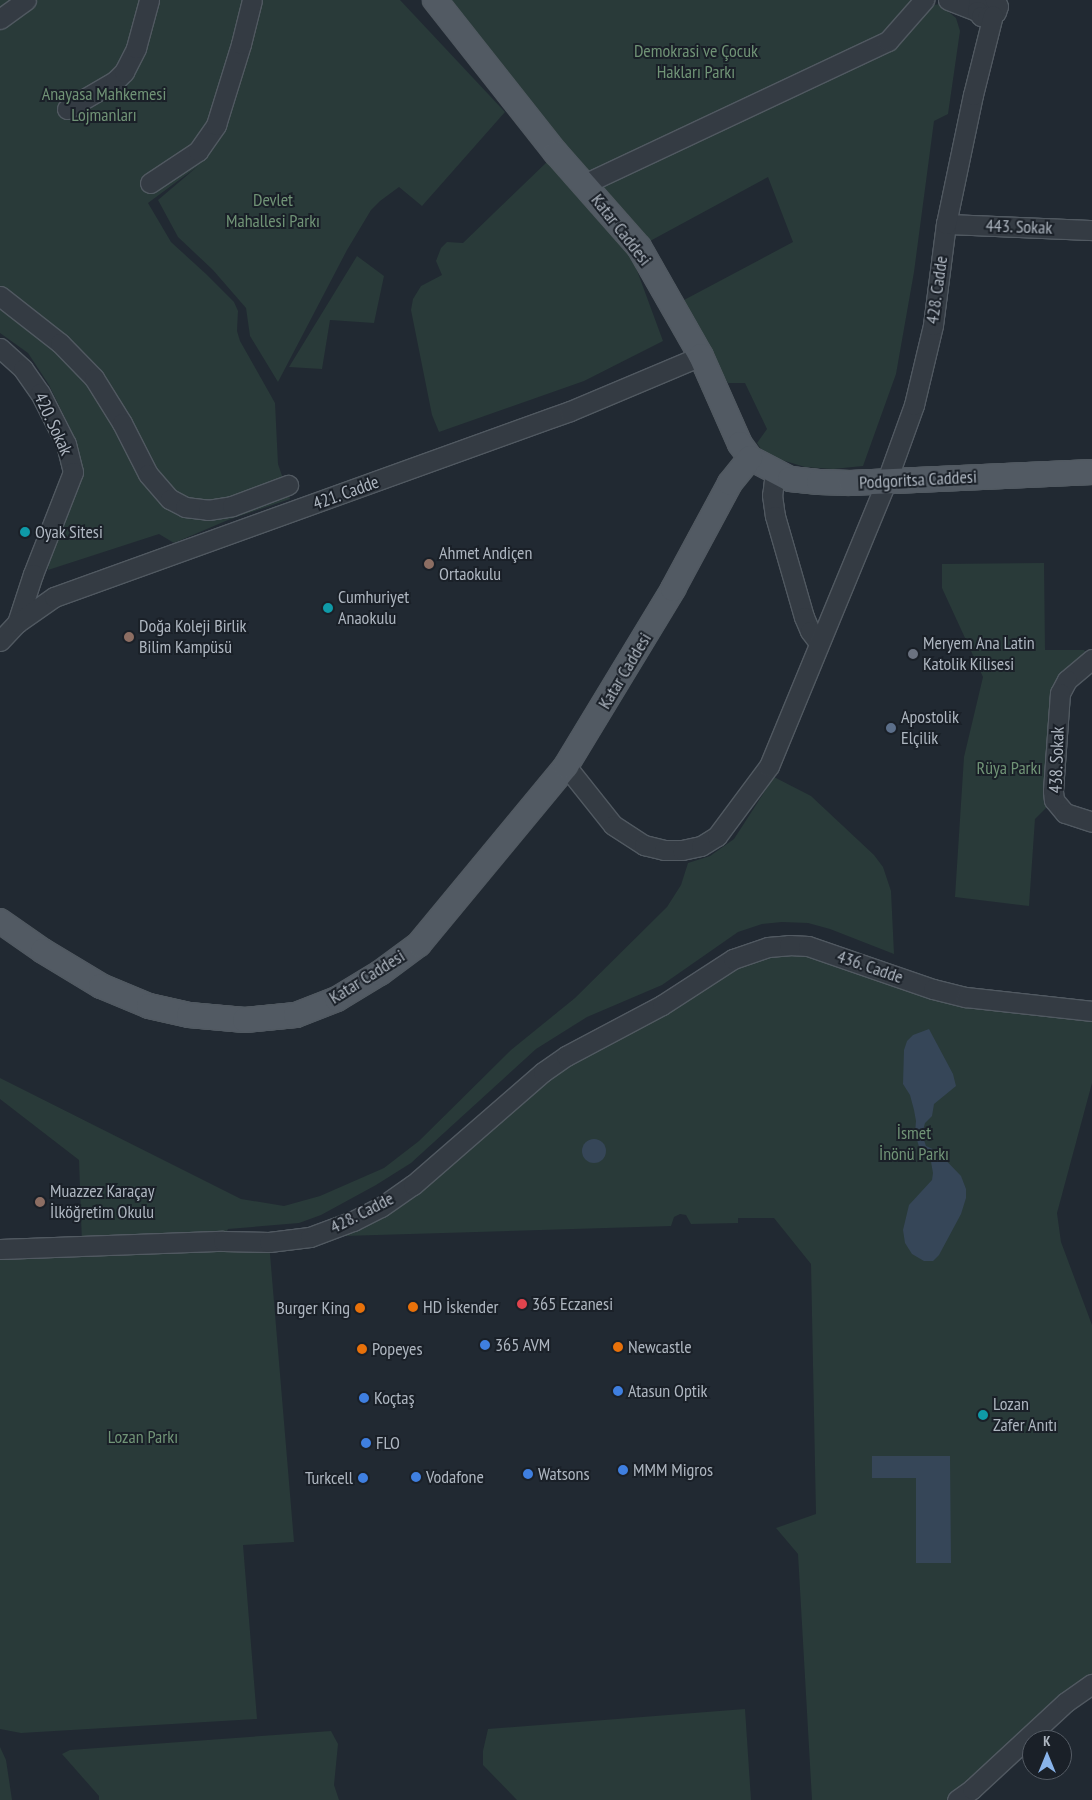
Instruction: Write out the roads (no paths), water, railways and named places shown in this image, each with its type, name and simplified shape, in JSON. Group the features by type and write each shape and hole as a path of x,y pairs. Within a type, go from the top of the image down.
{"main road":[{"name":"Katar Caddesi","path":"0,921 43,951 101,986 149,1006 189,1015 246,1020 296,1015 337,999 380,972 419,944 566,766 673,589 730,482 750,458 740,444 701,356 639,248 542,136 435,0"},
{"name":"Podgoritsa Caddesi","path":"750,458 790,479 819,482 851,483 1092,472"}],"street":[{"path":"0,19 26,0"},
{"path":"66,109 115,81 124,72 136,48 149,0"},
{"path":"150,183 198,151 216,126 241,44 252,0"},
{"path":"584,184 888,41 924,0"},
{"path":"948,0 989,7"},
{"name":"428. Cadde","path":"566,766 612,825 644,845 664,850 682,850 701,846 717,836 769,766 887,480 914,405 933,326 946,224 989,7"},
{"name":"443. Sokak","path":"946,224 1092,230"},
{"path":"0,296 60,343 94,378 122,423 148,474 170,499 185,507 208,510 232,506 288,485"},
{"name":"420. Sokak","path":"0,348 23,369 40,393 66,444 73,472 17,623"},
{"name":"421. Cadde","path":"0,641 17,623 54,597 570,411 701,356"},
{"path":"775,472 772,495 775,516 806,624 819,643"},
{"name":"438. Sokak","path":"1092,659 1067,680 1060,693 1053,791 1054,800 1065,813 1092,822"},
{"name":"436. Cadde","path":"662,1005 733,959 750,952 788,945 808,946 933,989 966,997 1092,1010"},
{"name":"428. Cadde","path":"0,1249 213,1241 269,1242 310,1238 353,1221 381,1206 413,1185 543,1072 566,1056 662,1005"},
{"path":"957,1800 972,1789 1066,1702 1092,1684"}],"water":[{"path":"929,1029 953,1074 956,1086 934,1104 932,1116 925,1123 922,1134 926,1146 937,1151 961,1176 966,1189 966,1198 961,1214 939,1255 933,1261 924,1261 912,1254 905,1243 903,1230 909,1205 932,1180 933,1173 930,1156 920,1150 915,1133 916,1121 914,1110 910,1095 903,1084 904,1050 907,1041 913,1035"},
{"path":"594,1139 602,1143 606,1151 602,1159 594,1163 586,1159 582,1151 586,1143"},
{"path":"872,1456 950,1456 951,1563 916,1563 916,1478 872,1478"}],"place":[{"name":"Oyak Sitesi","path":"25,532"},
{"name":"Ahmet Andiçen Ortaokulu","path":"429,564"},
{"name":"Cumhuriyet Anaokulu","path":"328,608"},
{"name":"Doğa Koleji Birlik Bilim Kampüsü","path":"129,637"},
{"name":"Meryem Ana Latin Katolik Kilisesi","path":"913,654"},
{"name":"Apostolik Elçilik","path":"891,728"},
{"name":"Muazzez Karaçay İlköğretim Okulu","path":"40,1202"},
{"name":"365 Eczanesi","path":"522,1304"},
{"name":"HD İskender","path":"413,1307"},
{"name":"Burger King","path":"360,1308"},
{"name":"365 AVM","path":"485,1345"},
{"name":"Newcastle","path":"618,1347"},
{"name":"Popeyes","path":"362,1349"},
{"name":"Atasun Optik","path":"618,1391"},
{"name":"Koçtaş","path":"364,1398"},
{"name":"Lozan Zafer Anıtı","path":"983,1415"},
{"name":"FLO","path":"366,1443"},
{"name":"MMM Migros","path":"623,1470"},
{"name":"Watsons","path":"528,1474"},
{"name":"Vodafone","path":"416,1477"},
{"name":"Turkcell","path":"363,1478"}],"park label":[{"name":"Demokrasi ve Çocuk Hakları Parkı","path":"696,62"},
{"name":"Anayasa Mahkemesi Lojmanları","path":"104,105"},
{"name":"Devlet Mahallesi Parkı","path":"273,211"},
{"name":"Rüya Parkı","path":"1009,768"},
{"name":"İsmet İnönü Parkı","path":"914,1144"},
{"name":"Lozan Parkı","path":"143,1437"}]}
